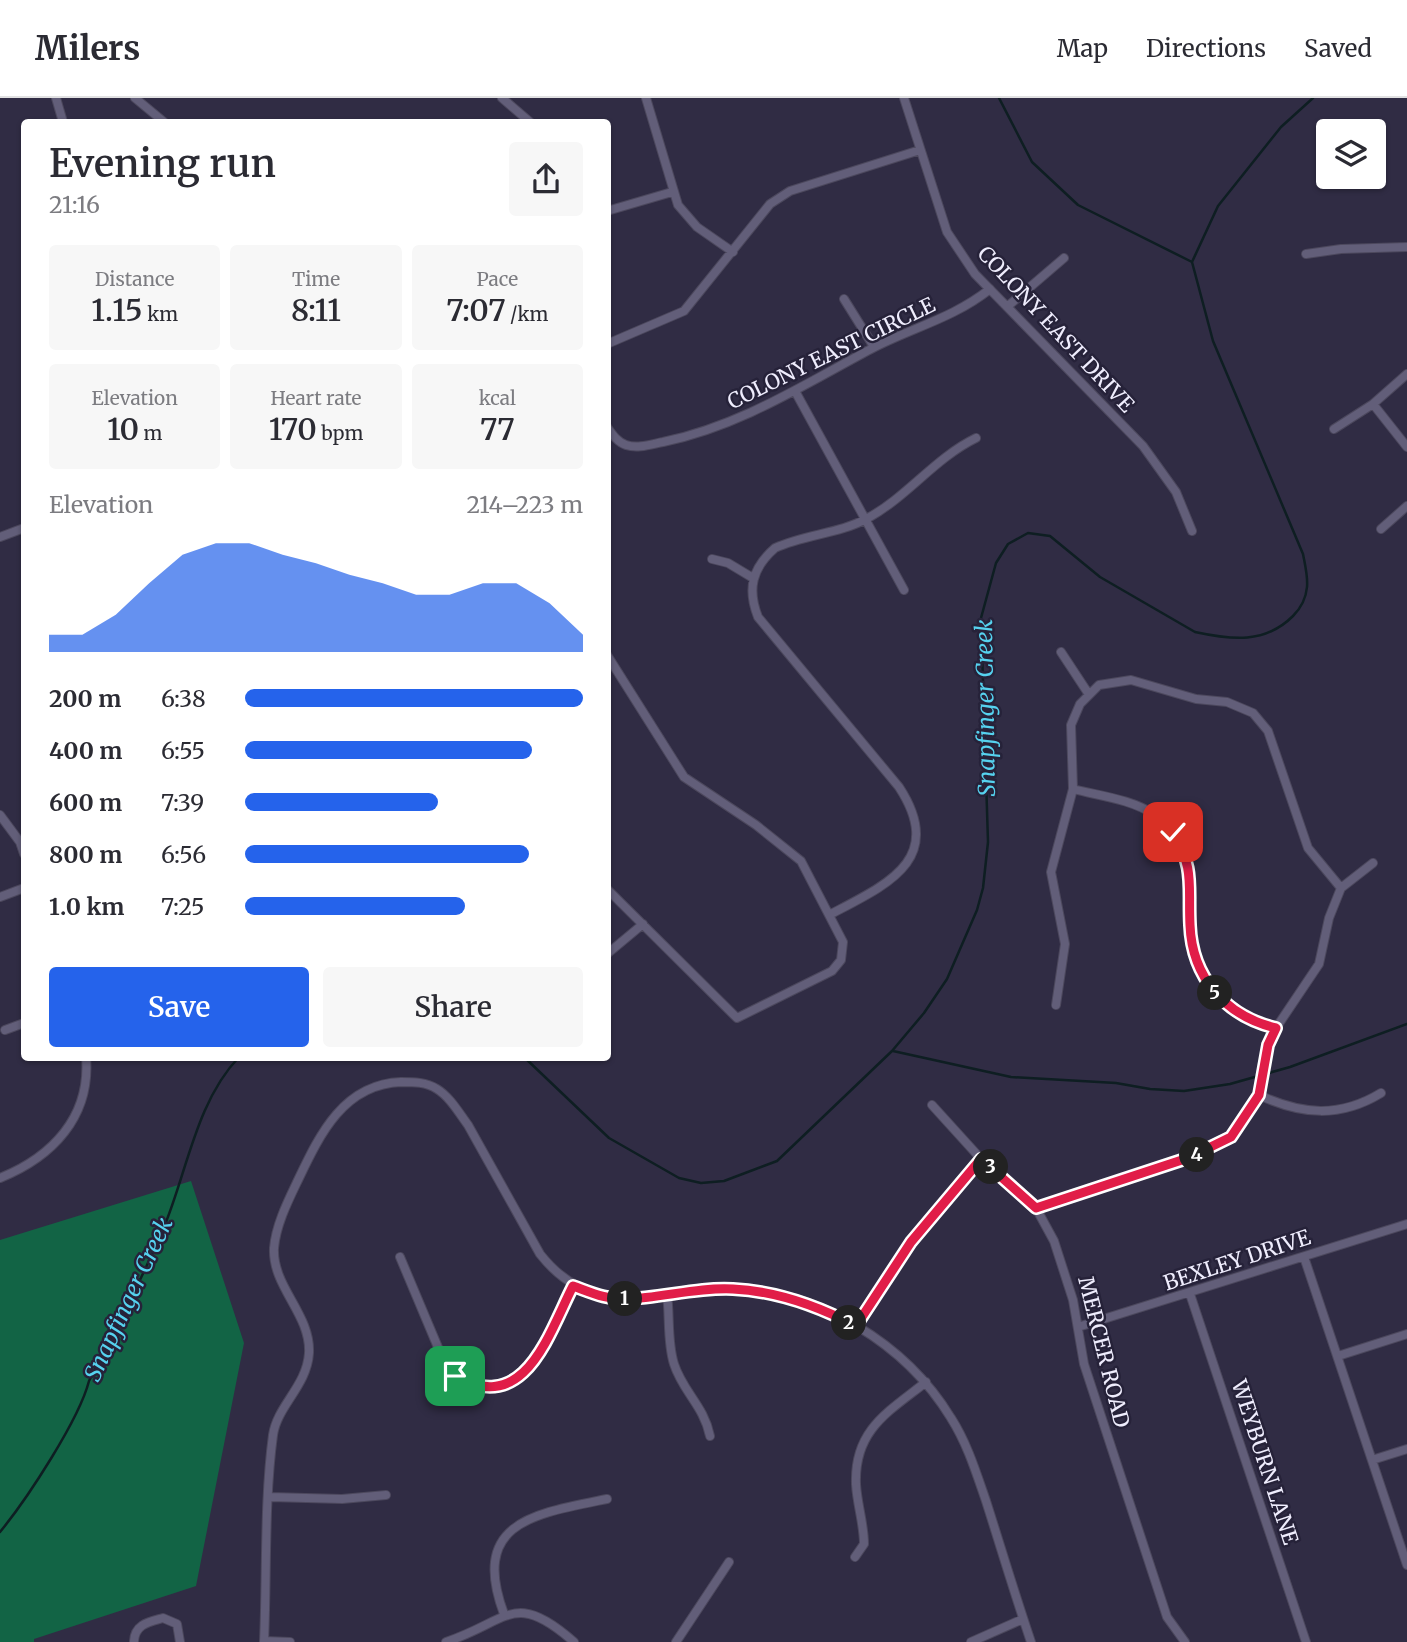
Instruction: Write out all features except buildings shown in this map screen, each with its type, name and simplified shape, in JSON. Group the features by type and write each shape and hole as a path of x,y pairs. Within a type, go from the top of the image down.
{"street":[{"path":"56,98 62,119"},
{"path":"135,98 160,119"},
{"path":"502,98 526,119"},
{"path":"646,98 672,192 687,218 733,252"},
{"name":"COLONY EAST DRIVE","path":"904,98 947,232 990,289 1143,446 1171,483 1192,531"},
{"path":"611,342 684,311 770,204 790,191 920,150"},
{"path":"611,210 672,192"},
{"path":"1306,254 1341,249 1407,247"},
{"path":"1008,306 1065,258"},
{"name":"COLONY EAST CIRCLE","path":"611,432 626,445 641,446 691,436 764,409 874,347 965,309 990,289"},
{"path":"844,299 874,347"},
{"path":"1334,429 1373,404 1407,374"},
{"path":"794,391 904,590"},
{"path":"1373,404 1407,447"},
{"path":"831,914 888,883 905,867 915,845 915,822 911,806 899,787 758,617 752,592 753,578 764,558 775,548 790,541 845,529 865,520 898,500 944,459 976,438"},
{"path":"1381,529 1407,506"},
{"path":"0,537 21,529"},
{"path":"712,559 728,563 753,578"},
{"path":"1061,652 1088,693"},
{"path":"611,661 684,777 756,825 801,861 831,914 843,942 841,960 832,971 737,1018 611,893"},
{"path":"1056,1005 1065,944 1051,872 1073,789 1072,725 1088,693 1108,681 1131,680 1196,699 1227,702 1253,713 1268,731 1308,848 1341,888"},
{"path":"1073,789 1136,804 1155,815 1173,832 1189,863 1193,951 1205,980 1239,1015 1276,1028"},
{"path":"0,815 21,845"},
{"path":"1036,1208 1213,1148 1231,1137 1259,1095 1268,1045 1276,1028 1319,964 1329,918 1341,888 1373,863"},
{"path":"0,897 21,889"},
{"path":"611,951 643,924"},
{"path":"5,1030 21,1024"},
{"path":"0,1178 41,1157 68,1129 85,1093 86,1061"},
{"path":"290,1642 264,1641 274,1432 299,1388 309,1353 305,1327 276,1264 274,1248 280,1222 323,1128 358,1096 394,1083 426,1083 439,1090 468,1125 540,1254 555,1272 573,1286 617,1299 733,1289 757,1292 817,1306 856,1326 895,1352 926,1382 965,1441 1031,1642"},
{"path":"1259,1095 1278,1103 1321,1111 1359,1106 1381,1093"},
{"name":"MERCER ROAD","path":"932,1105 981,1159 1036,1208 1054,1241 1065,1270 1098,1408 1167,1617 1185,1642"},
{"path":"856,1326 911,1242 981,1159"},
{"name":"BEXLEY DRIVE","path":"1078,1327 1407,1224"},
{"path":"400,1257 444,1364 455,1376 486,1388 496,1387 522,1376 535,1360 573,1286"},
{"path":"1304,1257 1407,1564"},
{"path":"667,1294 674,1363 682,1382 706,1416 710,1436"},
{"name":"WEYBURN LANE","path":"1190,1294 1306,1642"},
{"path":"1338,1356 1407,1334"},
{"path":"855,1557 864,1544 856,1483 860,1447 877,1421 926,1382"},
{"path":"1372,1460 1407,1449"},
{"path":"270,1497 342,1499 386,1495"},
{"path":"504,1614 493,1562 498,1544 527,1520 607,1499"},
{"path":"676,1642 729,1562"},
{"path":"446,1642 484,1628 504,1614 522,1613 541,1617 574,1642"},
{"path":"134,1641 140,1626 163,1618 177,1624 180,1642"},
{"path":"971,1642 1023,1619"}],"green space":[{"path":"191,1181 244,1343 196,1586 34,1639 34,1642 0,1642 0,1240"}],"waterway":[{"path":"999,98 1032,162 1078,205 1192,262"},
{"name":"Snapfinger Creek","path":"528,1061 609,1138 679,1178 701,1183 724,1181 777,1161 892,1051 924,1013 947,979 977,910 983,888 988,842 981,618 996,563 1008,544 1028,533 1050,536 1100,577 1195,632 1247,638 1271,631 1296,613 1307,587 1303,554 1213,341 1192,262 1218,206 1281,127 1313,98"},
{"path":"893,1051 1011,1077 1116,1083 1184,1091 1230,1084 1290,1067 1407,1024"},
{"name":"Snapfinger Creek","path":"0,1532 37,1480 75,1416 89,1381 164,1227 202,1116 224,1075 236,1061"}],"route":[{"path":"455,1376 469,1384 486,1388 496,1387 522,1376 535,1360 573,1286 603,1297 626,1299 711,1290 757,1292 817,1306 856,1326 911,1242 947,1196 981,1159 1015,1186 1036,1208 1188,1158 1231,1137 1259,1095 1268,1045 1276,1028 1255,1023 1239,1015 1222,1001 1205,980 1193,951 1190,923 1192,878 1189,863 1173,832"}]}
